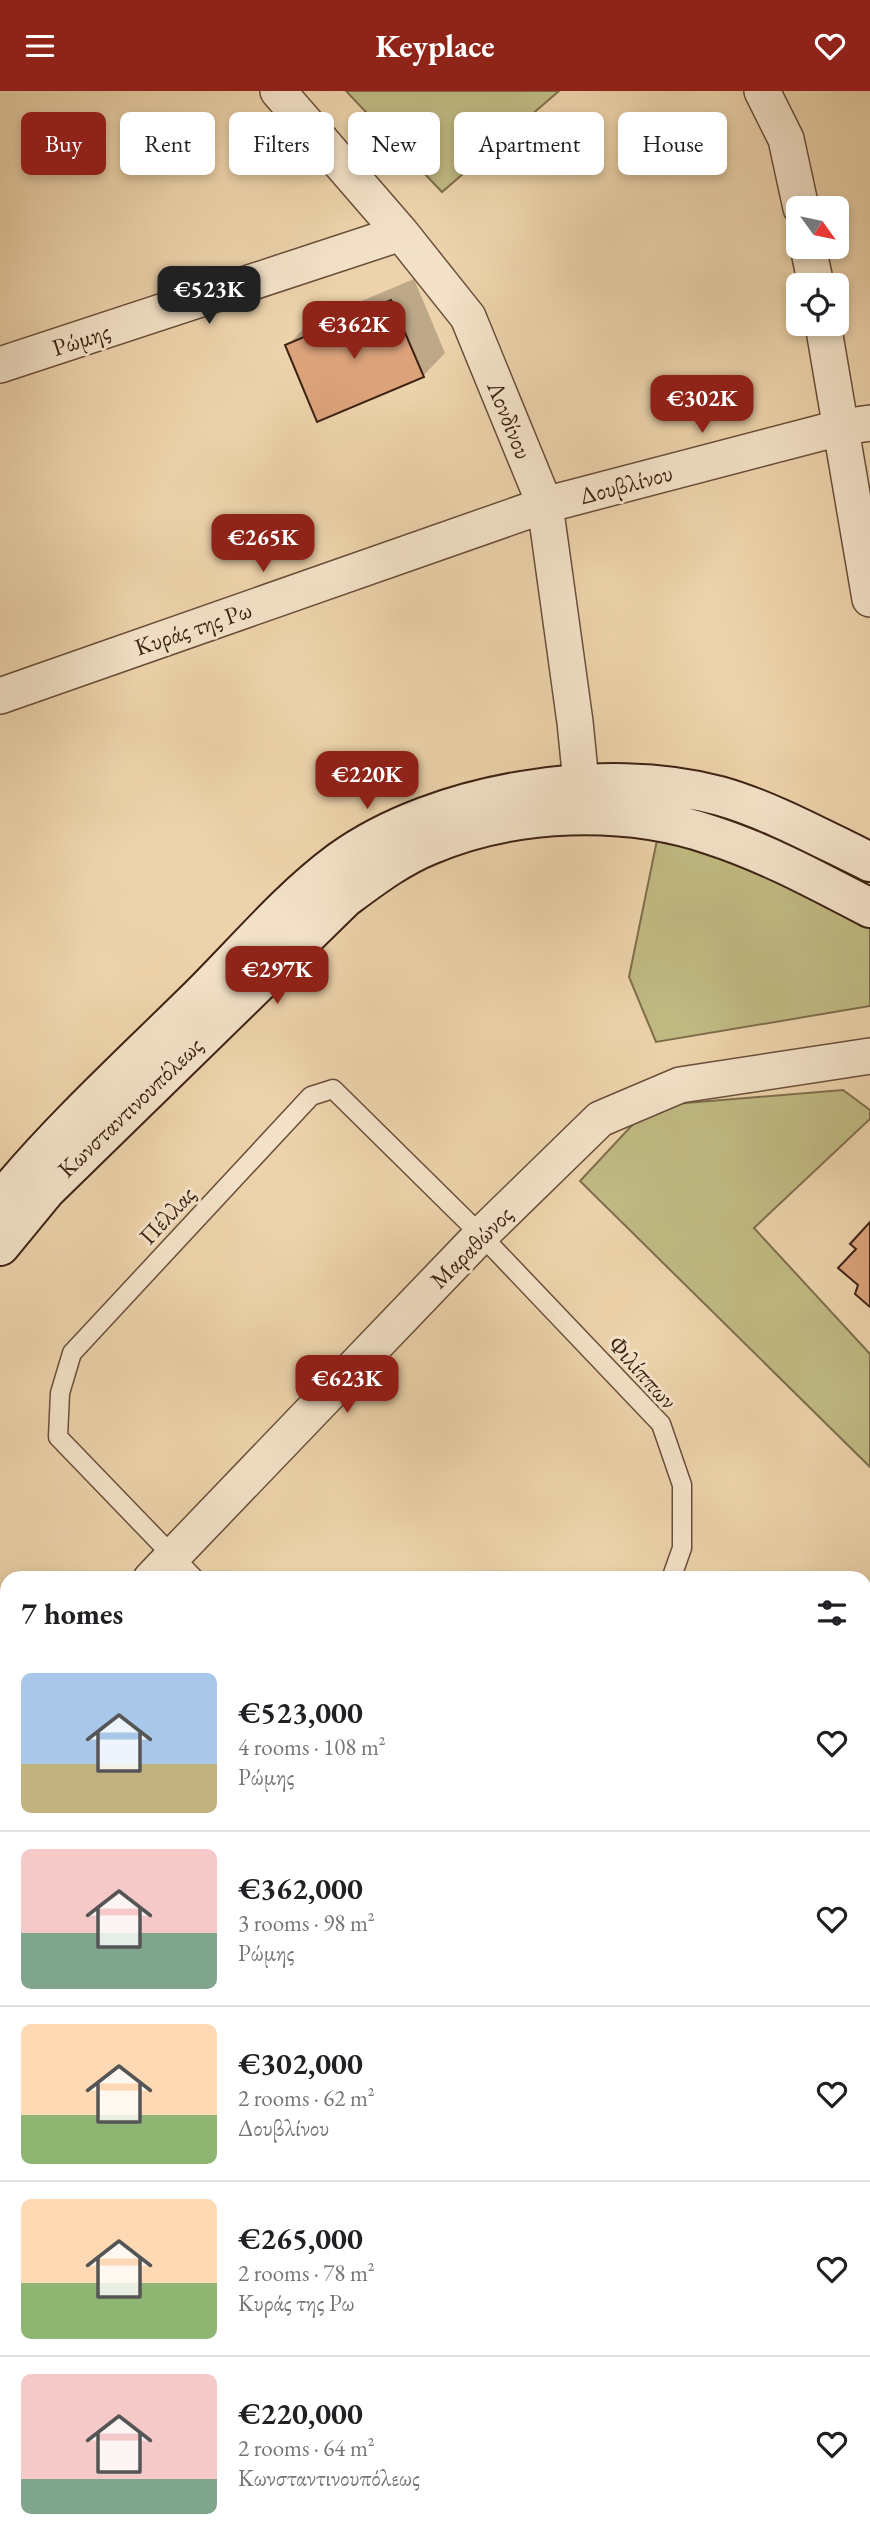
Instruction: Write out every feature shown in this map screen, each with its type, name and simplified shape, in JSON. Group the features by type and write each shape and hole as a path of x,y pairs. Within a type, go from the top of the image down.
{"main road":[{"name":"Κωνσταντινουπόλεως","path":"0,1245 46,1190 345,898 387,866 430,845 469,832 520,821 633,782 676,786 723,797 781,820 870,862"},
{"name":"Κωνσταντινουπόλεως","path":"0,1202 58,1138 292,905 340,862 391,831 450,809 534,789 642,820 708,834 750,848 870,908"}],"street":[{"name":"Λονδίνου","path":"278,91 401,233 468,317 545,505 583,801"},
{"path":"762,91 786,139 798,196"},
{"name":"Ρώμης","path":"0,365 401,233"},
{"path":"827,336 857,425 870,599"},
{"name":"Δουβλίνου","path":"545,505 857,425"},
{"name":"Κυράς της Ρω","path":"0,696 545,505"},
{"name":"Μαραθώνος","path":"173,1571 481,1235 600,1119 680,1085 870,1056"}],"lane":[{"name":"Πέλλας","path":"173,1571 58,1437 60,1393 72,1353 312,1096 333,1089 481,1235"},
{"name":"Φιλίππων","path":"481,1235 661,1424 682,1485 682,1548 674,1571"}],"shaded area":[{"path":"346,91 559,91 535,112 454,112 454,175 462,175 442,192 426,175 440,175 440,112 366,112"},
{"path":"658,835 822,888 870,917 870,1006 656,1042 629,977"},
{"path":"843,1090 870,1110 870,1119 754,1228 870,1354 870,1467 580,1181 650,1106"}],"building":[{"path":"391,300 424,377 317,422 285,345"},
{"path":"870,1222 870,1307 855,1294 858,1285 838,1268 856,1249 850,1244"}]}
